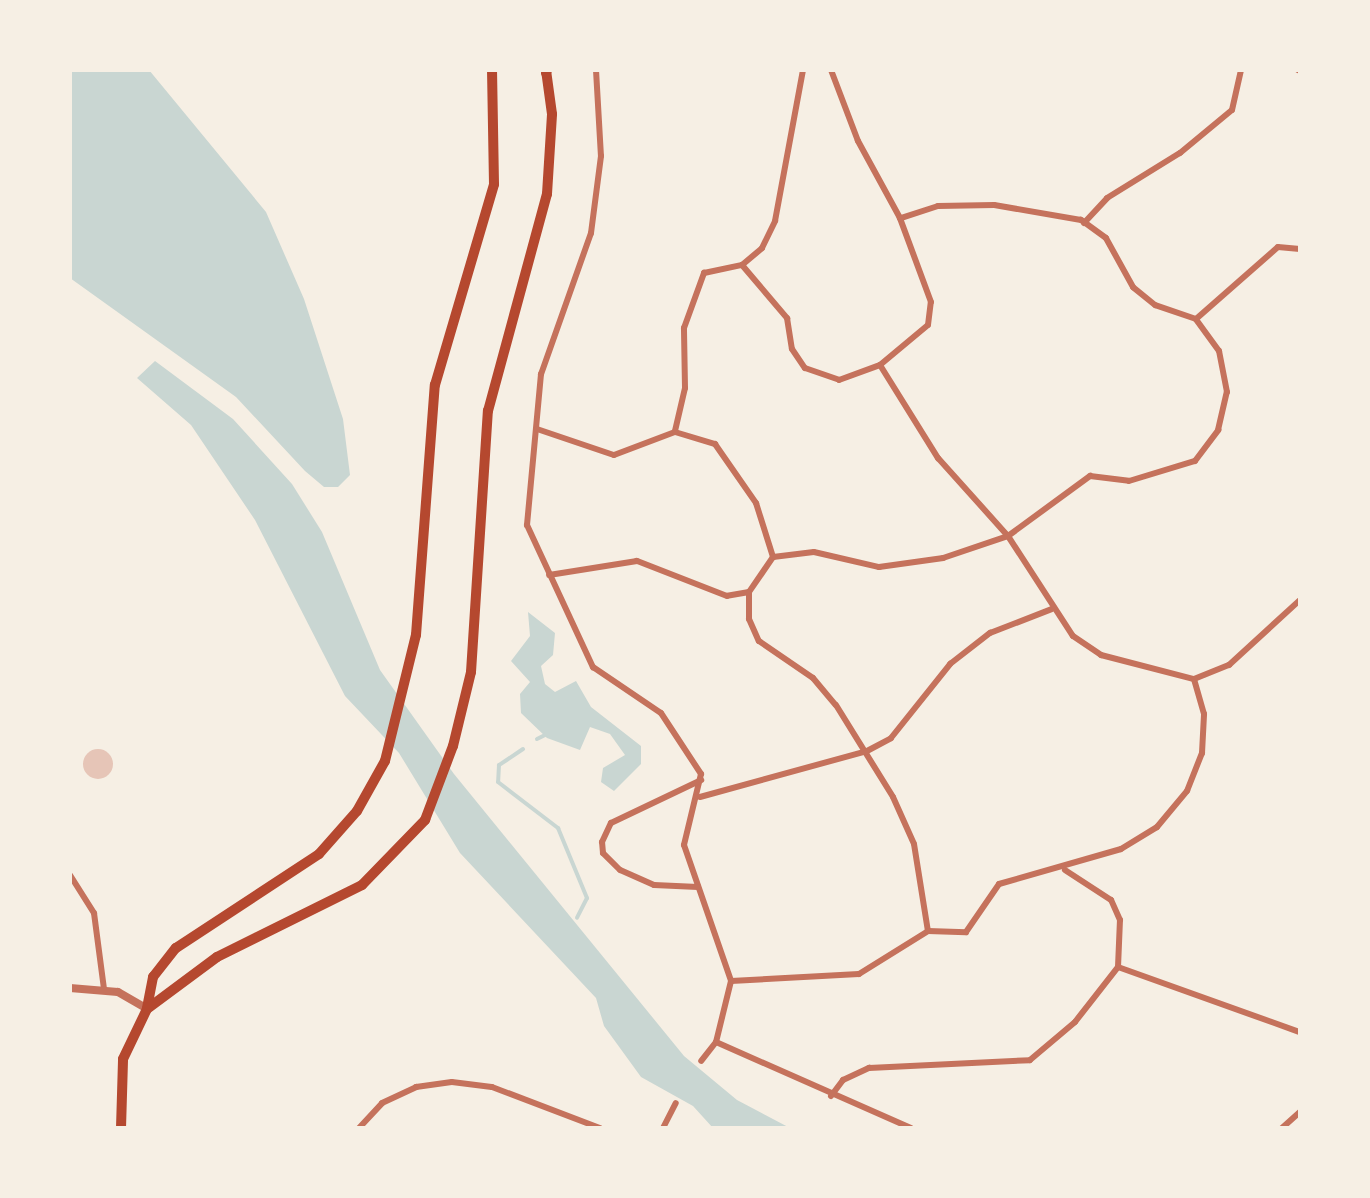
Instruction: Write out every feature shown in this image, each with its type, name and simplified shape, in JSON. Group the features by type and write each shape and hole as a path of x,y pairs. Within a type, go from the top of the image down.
{"main road":[{"path":"121,1128 122,1059 147,1009 152,977 190,935 319,854 357,811 385,761 408,683 436,384 494,184 498,142 492,70"},
{"path":"147,1009 217,957 362,885 425,820 454,746 476,636 488,411 547,194 546,71"}],"street":[{"path":"596,70 601,156 591,232 541,374 527,525 593,667 662,713 690,748 701,780 700,796 684,845 731,982 716,1042 701,1061"},
{"path":"675,432 685,388 684,328 704,273 742,264 762,248 775,221 803,70"},
{"path":"742,264 787,318 792,349 805,368 838,380 880,365 928,325 931,302 900,218 858,141 831,70"},
{"path":"1084,223 1107,198 1180,153 1232,110 1241,70"},
{"path":"900,218 938,206 994,205 1084,223 1106,238 1133,287 1155,305 1196,320 1218,352 1227,392 1218,430 1196,461 1129,481 1090,476 1008,536 943,558 879,567 814,552 774,557 749,592 749,619 759,641 813,678 867,752 914,844 928,931"},
{"path":"1196,320 1278,247 1300,249"},
{"path":"880,365 938,458 1008,536 1052,609 1074,636 1101,655 1194,679 1228,665 1299,606"},
{"path":"537,430 614,455 675,432 715,444 731,460 736,482 756,504 774,557"},
{"path":"548,576 637,561 727,596 749,592"},
{"path":"700,796 867,752 890,738 950,664 990,633 1052,609"},
{"path":"731,982 859,974 928,931 966,932 999,884 1064,869 1121,849 1157,827 1187,791 1202,753 1204,714 1194,679"},
{"path":"698,887 654,885 620,870 602,853 602,842 611,823 701,780"},
{"path":"831,1096 844,1080 869,1068 1030,1060 1096,1000 1118,968 1120,920 1112,900 1064,869"},
{"path":"70,875 94,914 104,989"},
{"path":"1118,968 1300,1032"},
{"path":"70,988 104,989 147,1009"},
{"path":"716,1042 831,1096 912,1128"},
{"path":"359,1128 382,1103 416,1088 452,1082 492,1086 600,1128"},
{"path":"664,1128 676,1103"},
{"path":"1282,1128 1300,1112"}],"shaded area":[{"path":"70,70 149,70 266,212 304,299 343,419 350,475 338,487 324,487 236,397 70,278"},
{"path":"155,361 233,419 292,484 322,532 380,670 454,774 684,1056 737,1100 790,1128 713,1128 693,1106 641,1077 604,1026 596,998 460,853 399,753 345,696 255,520 191,425 137,378"},
{"path":"528,612 555,633 553,655 541,666 545,684 555,692 576,681 591,707 641,746 641,764 614,791 601,782 603,768 625,755 610,734 590,727 580,750 547,738 521,713 520,694 530,682 511,661 530,636"}],"building":[{"path":"98,749 112,758 113,764 104,778 98,779 84,770 83,764 92,750"}],"waterway":[{"path":"537,739 545,735"},
{"path":"523,749 499,765 498,782 558,828 587,898 577,918"}]}
